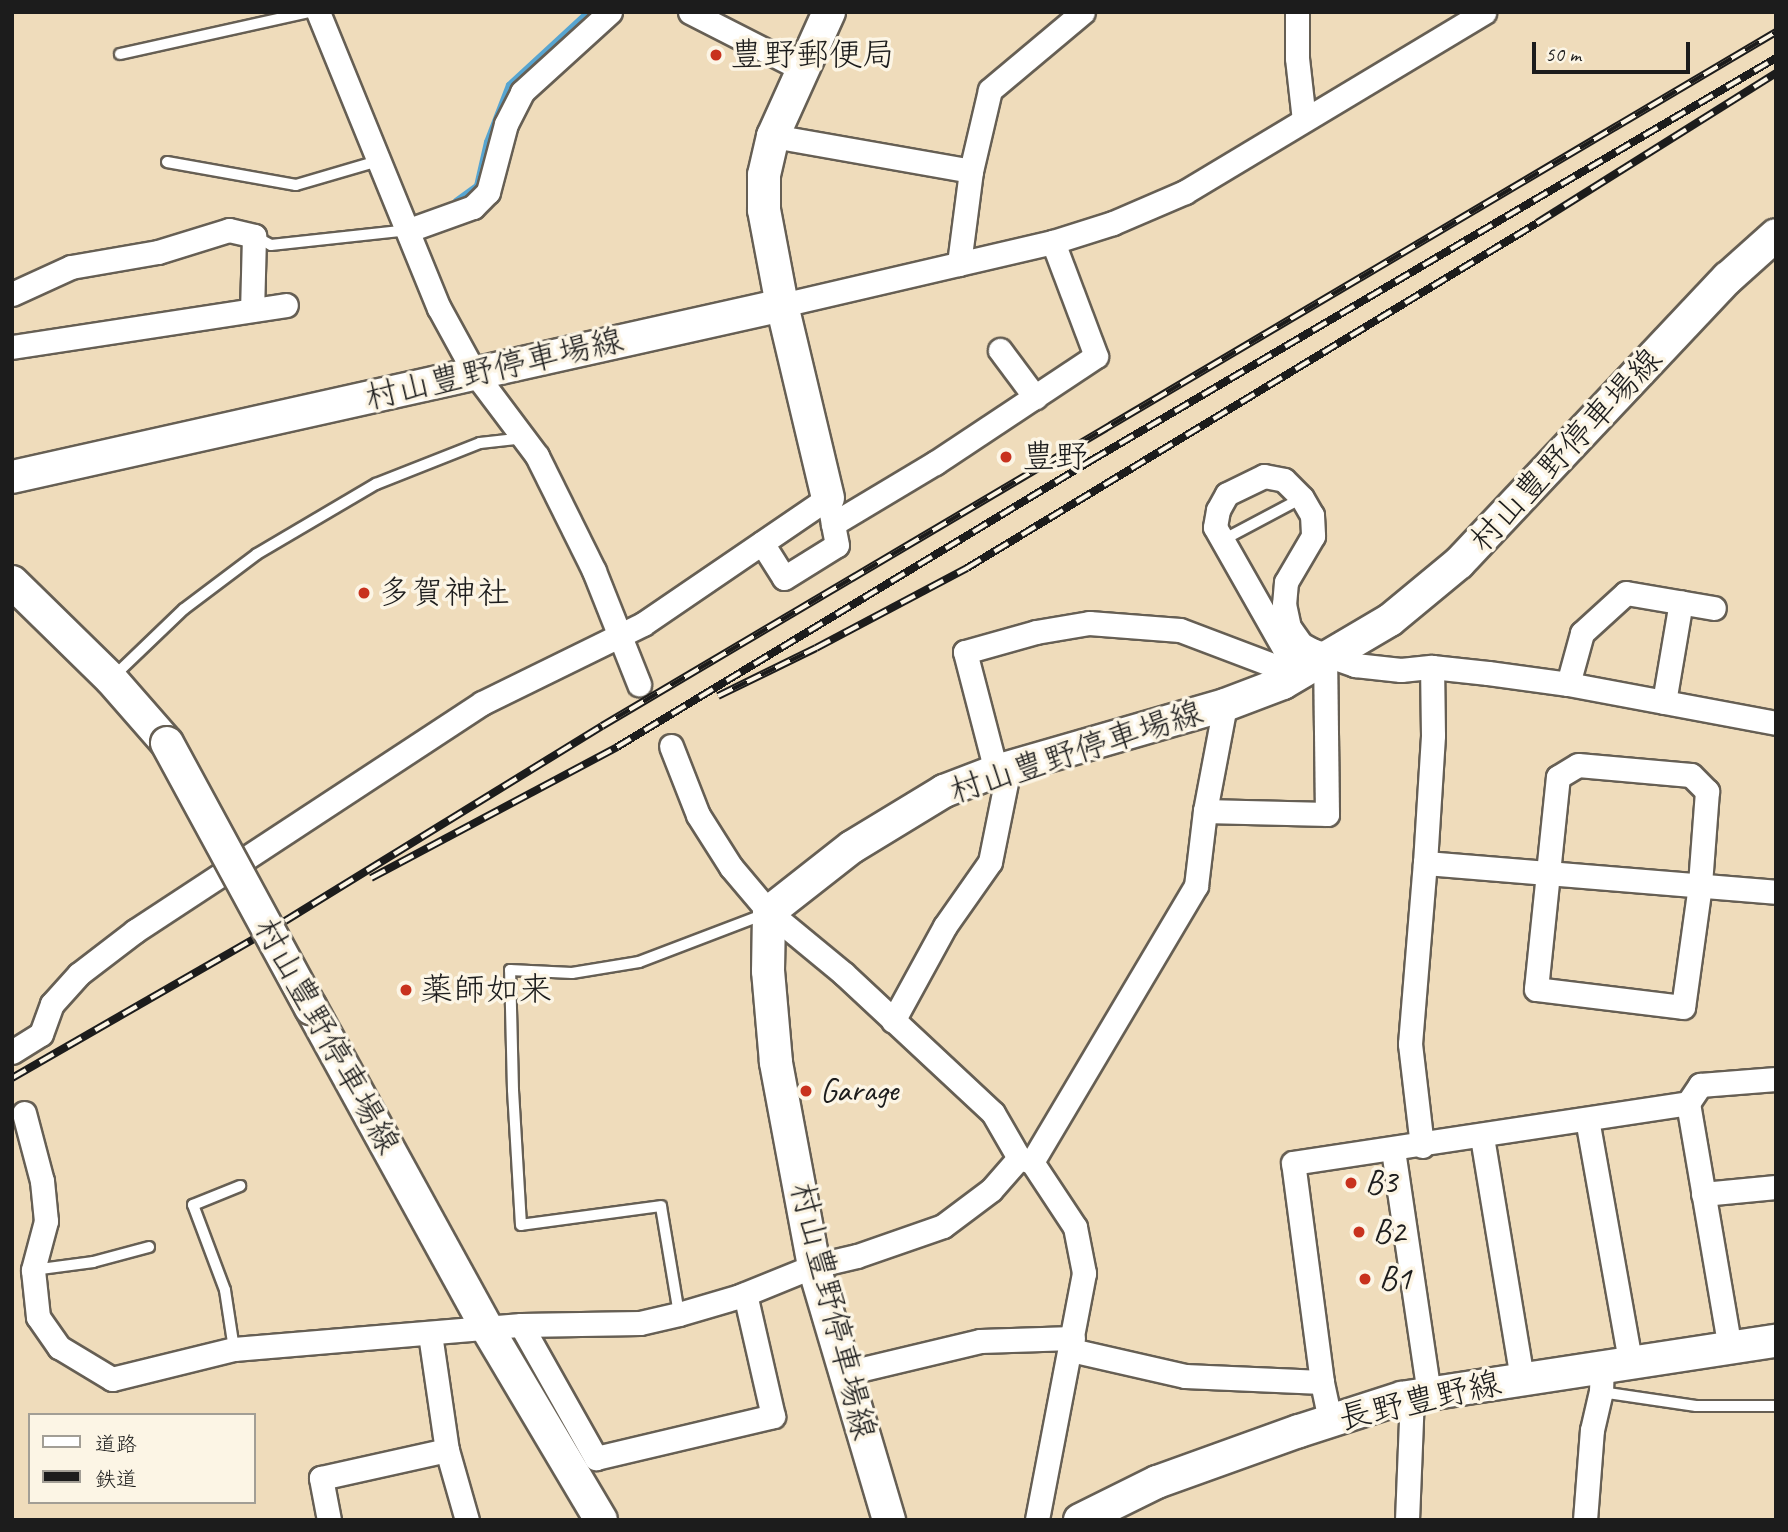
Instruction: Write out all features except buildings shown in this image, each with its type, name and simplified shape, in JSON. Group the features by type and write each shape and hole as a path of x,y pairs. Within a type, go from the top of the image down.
{"main road":[{"path":"829,12 774,136 764,175 764,210 782,305 830,511"},
{"name":"村山豊野停車場線","path":"889,1520 814,1266 776,1062 768,971 769,912 852,847 944,791 1003,769 1225,705 1299,674 1390,620 1459,563 1728,278 1776,235"},
{"name":"村山豊野停車場線","path":"12,477 782,305"},
{"name":"村山豊野停車場線","path":"12,582 111,679 167,743 487,1328 601,1520"},
{"name":"長野豊野線","path":"1080,1520 1157,1482 1331,1420 1421,1395 1522,1378 1611,1373 1776,1341"}],"street":[{"path":"318,12 439,308 474,372 537,456 594,571 639,684"},
{"path":"409,230 473,207 488,192 506,124 522,92 610,12"},
{"path":"690,12 802,69"},
{"path":"960,264 971,171 990,90 1083,12"},
{"path":"1297,12 1297,58 1304,120"},
{"path":"782,305 1052,242 1113,223 1185,192 1484,12"},
{"path":"774,136 971,171"},
{"path":"12,294 71,267 158,252 229,230 254,236 252,310"},
{"path":"12,1052 41,1034 52,1004 79,974 212,878 482,703 622,637 762,543 935,463 1096,356 1052,242"},
{"path":"12,346 286,305"},
{"path":"1000,350 1035,397"},
{"path":"1299,674 1214,527 1218,510 1227,494 1264,476 1284,480 1303,498 1312,515 1313,536 1286,583 1284,604 1289,627 1301,644 1325,657 1355,665 1401,670 1432,667 1568,684 1776,723"},
{"path":"762,543 784,578 837,545 830,511"},
{"path":"1568,684 1581,633 1626,593 1714,608"},
{"path":"1664,702 1681,602"},
{"path":"893,1021 945,926 990,862 1003,769 965,652 1035,632 1089,623 1180,629 1299,674"},
{"path":"1205,811 1327,814 1325,657"},
{"path":"1422,1146 1410,1044 1426,863 1433,735 1432,667"},
{"path":"23,1113 42,1181 46,1221 33,1270 38,1317 59,1347 112,1379 234,1349 521,1325 640,1323 745,1294 814,1266 857,1256 943,1226 1025,1160 1196,886 1205,811 1225,705"},
{"path":"671,746 698,815 731,867 769,912 843,973 993,1113 1074,1227 1084,1273 1037,1520"},
{"path":"1578,765 1691,775 1707,792 1700,885 1683,1007 1536,989 1548,872 1558,777 1578,765"},
{"path":"1426,863 1776,892"},
{"path":"1730,1348 1688,1103 1700,1085 1776,1079"},
{"path":"1331,1420 1322,1382 1293,1163 1482,1137 1688,1103"},
{"path":"1585,1520 1592,1430 1611,1373 1587,1119"},
{"path":"1482,1137 1522,1378"},
{"path":"1393,1150 1421,1395 1407,1520"},
{"path":"1703,1194 1776,1187"},
{"path":"521,1325 596,1458 773,1416 745,1294"},
{"path":"430,1334 447,1450 467,1520"},
{"path":"846,1373 980,1341 1072,1344 1185,1376 1322,1382"},
{"path":"329,1520 321,1478 447,1450"}],"lane":[{"path":"120,54 309,12"},
{"path":"167,162 296,185 378,161"},
{"path":"254,236 271,245 409,230"},
{"path":"111,679 184,609 257,554 376,484 481,443 525,438"},
{"path":"1221,541 1303,498"},
{"path":"679,1314 661,1206 521,1225 513,1090 510,970 572,973 639,962 769,912"},
{"path":"234,1349 225,1290 194,1205 240,1185"},
{"path":"33,1270 93,1262 149,1247"},
{"path":"1611,1373 1696,1406 1776,1406"}],"waterway":[{"path":"456,201 477,186 487,142 509,85 588,12"}],"railway":[{"path":"12,1078 285,921 602,726 1776,32"},
{"path":"371,878 617,747 1092,460 1776,58"},
{"path":"718,696 816,648 967,568 1537,223 1776,73"}],"place":[{"name":"豊野郵便局","path":"716,55"},
{"name":"豊野","path":"1006,457"},
{"name":"多賀神社","path":"364,593"},
{"name":"薬師如来","path":"406,990"},
{"name":"Garage","path":"806,1091"},
{"name":"B3","path":"1351,1183"},
{"name":"B2","path":"1359,1232"},
{"name":"B1","path":"1365,1279"}]}
